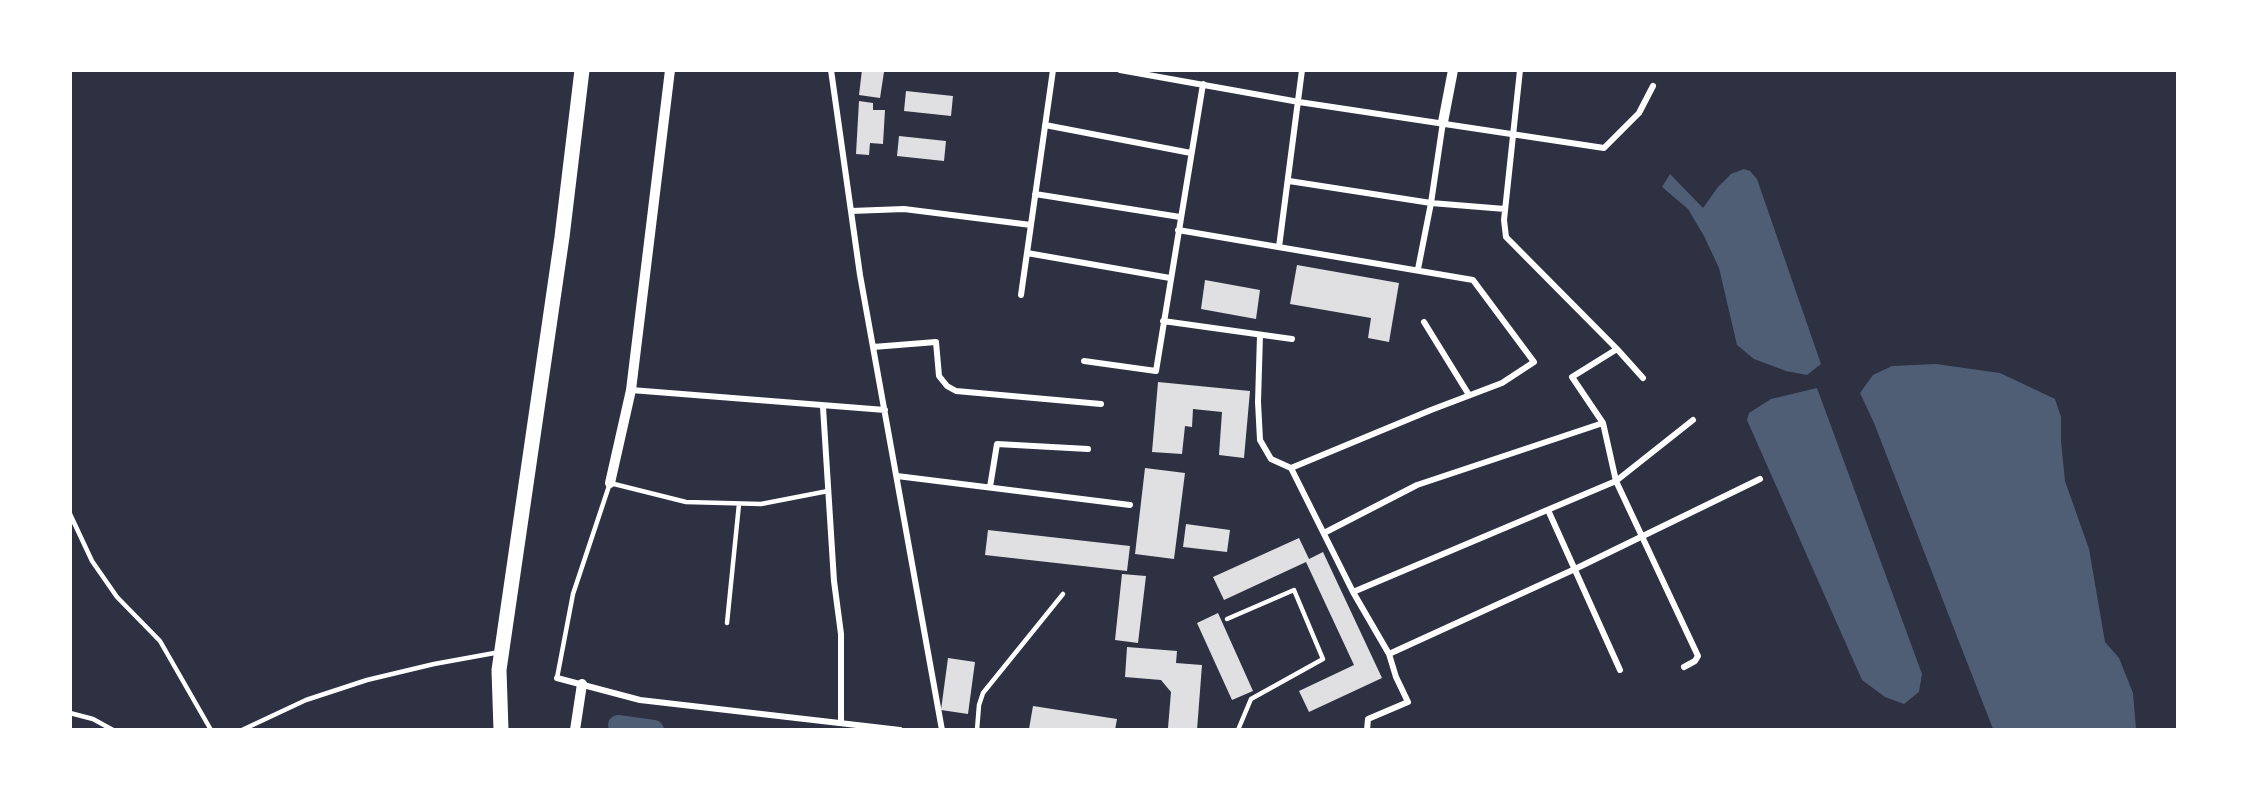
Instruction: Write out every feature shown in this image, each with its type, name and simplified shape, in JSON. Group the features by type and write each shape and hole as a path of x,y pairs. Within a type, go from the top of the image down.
{"main road":[{"path":"501,729 502,651 562,237 582,70"}],"street":[{"path":"610,483 631,390 670,70"},
{"path":"831,70 873,347 942,729"},
{"path":"1021,296 1053,70"},
{"path":"1120,70 1299,102 1604,148 1640,113 1653,86"},
{"path":"1279,247 1302,70"},
{"path":"1419,269 1453,70"},
{"path":"1520,70 1504,220 1506,237 1643,378"},
{"path":"1084,361 1156,371 1203,84"},
{"path":"1045,125 1191,153"},
{"path":"1289,182 1431,202 1505,209"},
{"path":"1035,194 1180,217"},
{"path":"851,211 904,209 1031,225"},
{"path":"1178,230 1419,269 1473,280 1534,362 1502,383 1291,468"},
{"path":"1027,253 1170,278"},
{"path":"1163,321 1292,339"},
{"path":"1424,322 1469,395"},
{"path":"1260,335 1258,402 1260,440 1271,459 1291,468 1353,592 1389,654 1396,677 1408,702 1368,719 1367,729"},
{"path":"873,347 936,342 939,376 956,392 1101,404"},
{"path":"1617,349 1572,377 1603,423 1616,481 1698,656 1695,661 1684,667"},
{"path":"631,390 823,407 885,410"},
{"path":"823,407 834,581 841,634 841,723"},
{"path":"1353,592 1616,481 1693,420"},
{"path":"1324,532 1417,485 1603,423"},
{"path":"990,487 997,444 1088,449"},
{"path":"897,476 1130,505"},
{"path":"1389,654 1643,537 1760,479"},
{"path":"1548,510 1620,670"},
{"path":"557,678 640,700 900,729"},
{"path":"575,729 582,684"}],"lane":[{"path":"557,678 573,594 610,483 686,502 739,504 761,504 828,491"},
{"path":"727,623 739,504"},
{"path":"70,514 92,561 117,597 160,641 211,729"},
{"path":"1227,619 1294,590 1323,659 1251,699 1238,729"},
{"path":"977,729 979,705 983,693 1063,594"},
{"path":"242,729 306,700 367,680 502,651"},
{"path":"70,713 93,719 113,729"}],"water":[{"path":"1744,169 1750,171 1757,179 1821,364 1807,375 1786,371 1754,359 1737,345 1719,268 1704,236 1688,209 1662,187 1670,174 1703,208 1731,174"},
{"path":"1936,364 2000,373 2055,399 2061,417 2065,481 2089,549 2105,642 2119,658 2133,693 2136,729 1993,729 1874,423 1860,393 1873,375 1892,366"},
{"path":"1817,388 1922,674 1919,692 1904,704 1885,697 1862,680 1747,420 1749,413 1771,399"}],"building":[{"path":"862,70 884,72 880,98 859,95"},
{"path":"906,91 953,96 951,116 904,111"},
{"path":"859,101 873,103 873,110 885,110 883,144 870,143 869,155 856,154"},
{"path":"899,136 946,141 944,161 897,156"},
{"path":"1297,265 1399,283 1389,342 1368,338 1371,318 1290,304"},
{"path":"1205,280 1260,290 1256,319 1201,309"},
{"path":"1158,382 1250,391 1244,458 1219,455 1222,412 1193,409 1192,427 1185,426 1182,454 1152,452"},
{"path":"1145,468 1185,473 1174,559 1135,554"},
{"path":"1186,524 1230,530 1227,552 1183,547"},
{"path":"988,530 1130,546 1127,571 985,555"},
{"path":"1299,538 1309,559 1323,552 1382,678 1309,712 1299,691 1354,665 1306,562 1224,600 1213,577"},
{"path":"1122,574 1146,576 1138,643 1115,640"},
{"path":"1218,613 1253,691 1232,700 1197,623"},
{"path":"1127,647 1177,651 1176,663 1202,665 1197,730 1168,728 1171,692 1161,680 1125,677"},
{"path":"948,658 975,662 968,714 941,710"},
{"path":"1033,706 1117,719 1115,730 1029,729"}],"waterway":[{"path":"618,725 654,730"}]}
